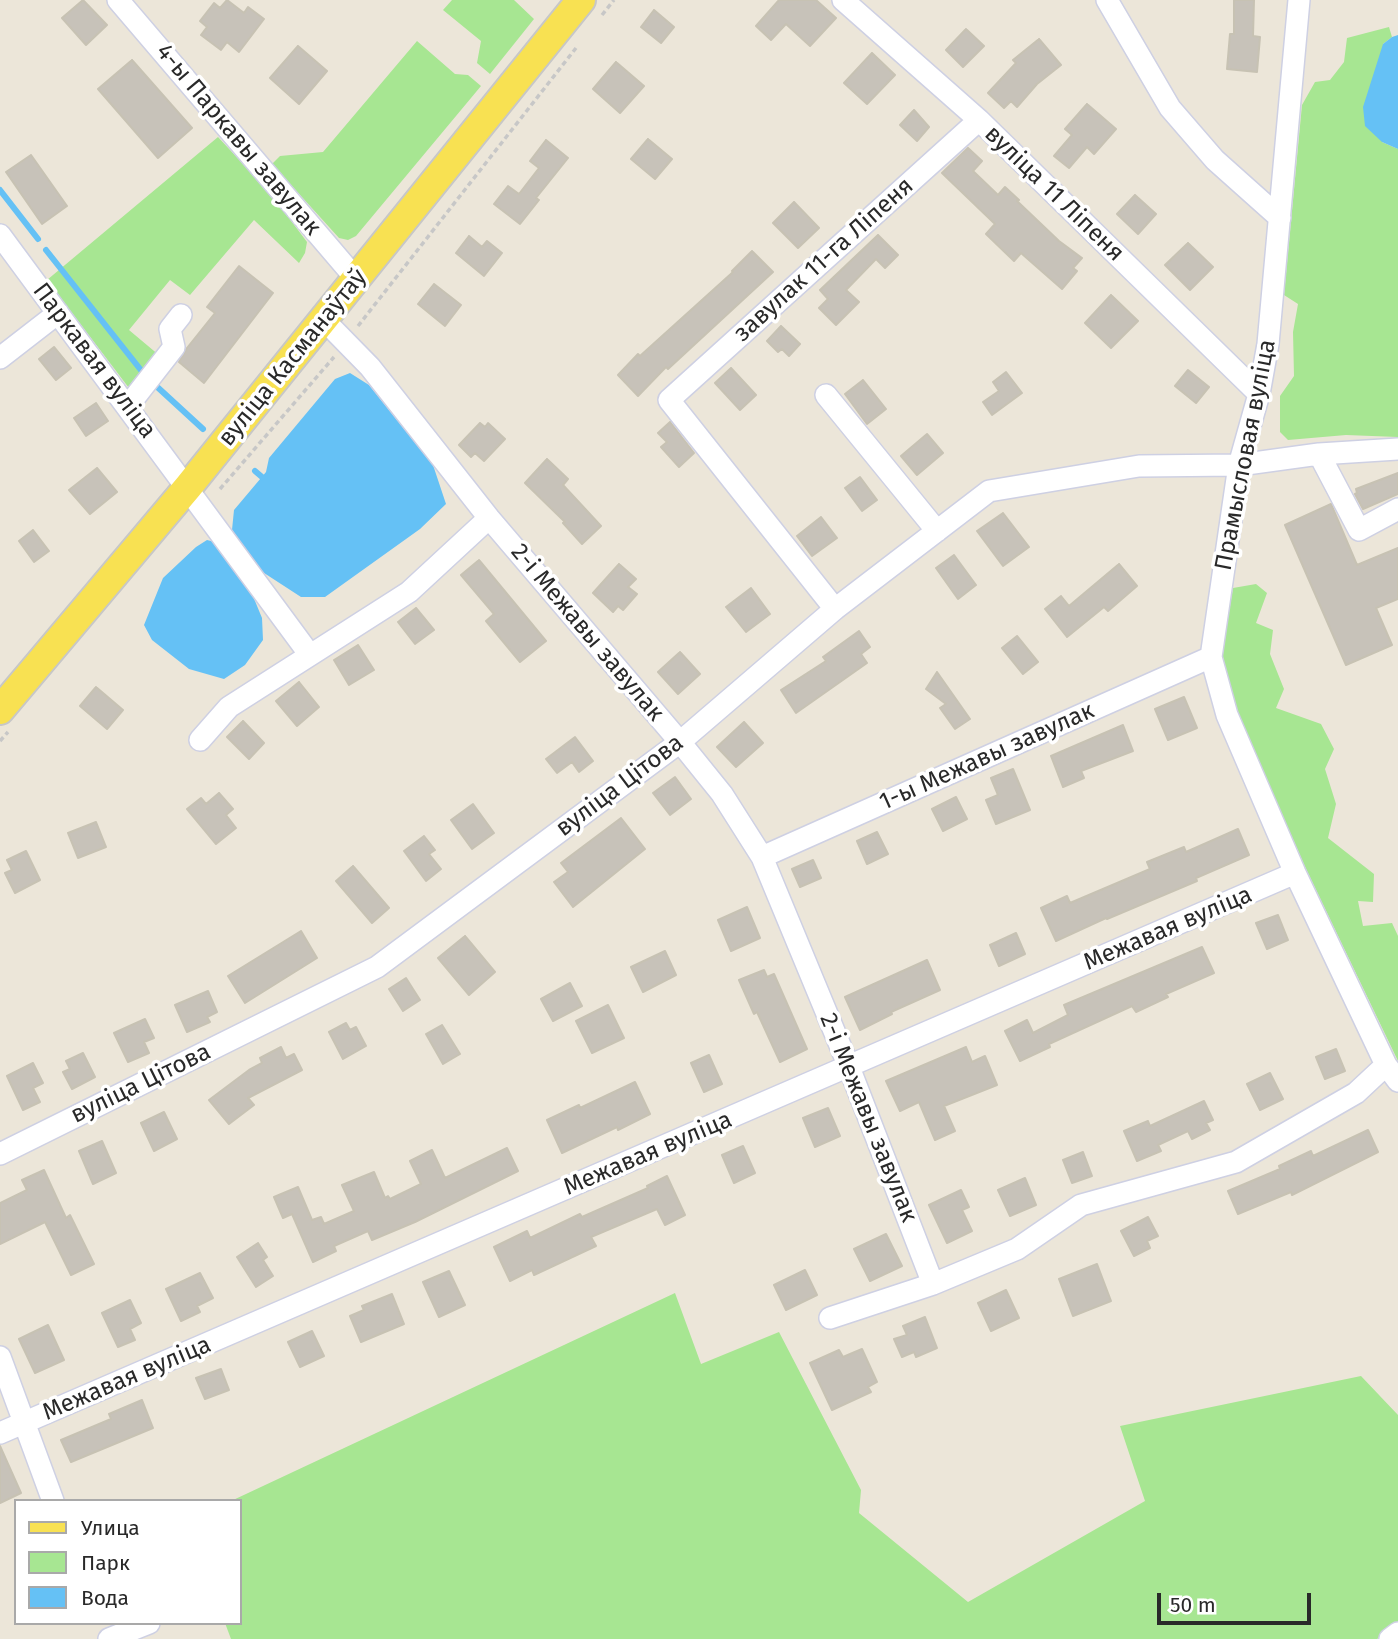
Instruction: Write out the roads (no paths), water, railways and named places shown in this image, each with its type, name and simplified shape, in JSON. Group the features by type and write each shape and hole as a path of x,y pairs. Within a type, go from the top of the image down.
{"main road":[{"name":"вуліца Касманаўтаў","path":"0,710 188,487 357,280 595,4"}],"street":[{"name":"4-ы Паркавы завулак","path":"118,0 357,280"},
{"name":"вуліца 11 Ліпеня","path":"843,0 979,120 1259,394"},
{"path":"1107,0 1170,108 1216,160 1280,218"},
{"name":"Прамысловая вуліца","path":"1299,0 1268,344 1259,394 1239,465 1211,657 1227,715 1295,873 1392,1073"},
{"name":"завулак 11-га Ліпеня","path":"835,609 669,400 979,120"},
{"name":"Паркавая вуліца","path":"0,235 310,655"},
{"path":"0,358 58,313"},
{"path":"128,407 174,347 170,329 181,315"},
{"name":"2-і Межавы завулак","path":"324,320 370,367 489,518 680,742 722,794 762,857 849,1067 933,1284"},
{"path":"826,395 937,531"},
{"name":"вуліца Цітова","path":"0,1154 377,967 680,742 835,609 989,491 1139,466 1239,465 1319,454 1398,449"},
{"path":"1319,454 1359,530 1398,509"},
{"path":"200,740 229,707 409,592 489,518"},
{"name":"1-ы Межавы завулак","path":"762,857 1211,657"},
{"name":"Межавая вуліца","path":"0,1433 1295,873"},
{"path":"830,1318 933,1284 1017,1250 1081,1205 1236,1162 1392,1073"},
{"path":"0,1357 52,1499"},
{"path":"107,1639 144,1625"},
{"path":"1390,1639 1398,1633"}],"water":[{"path":"1398,35 1398,149 1382,142 1365,126 1363,107 1383,44"},
{"path":"350,373 369,385 433,465 446,504 420,529 325,597 301,597 261,571 232,530 234,510 266,472 269,458 335,379"},
{"path":"207,540 219,543 248,584 262,618 263,640 245,665 224,679 189,669 152,640 144,625 163,578"}],"waterway":[{"path":"0,190 38,239"},
{"path":"46,250 144,374"},
{"path":"154,384 203,429"},
{"path":"255,471 262,477"}]}
